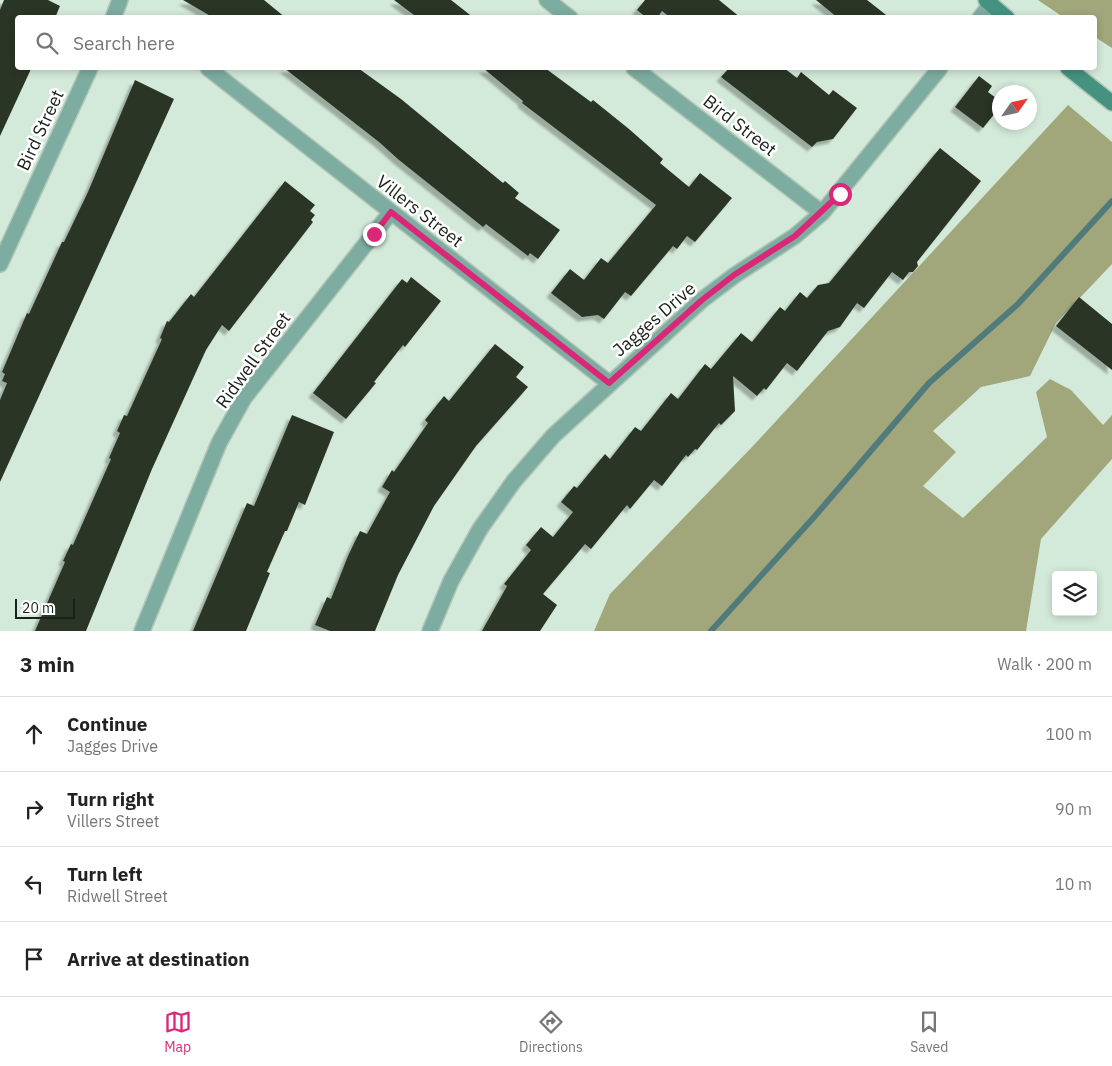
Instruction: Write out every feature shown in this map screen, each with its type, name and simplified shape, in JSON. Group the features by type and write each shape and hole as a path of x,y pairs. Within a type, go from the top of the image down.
{"street":[{"path":"114,15 120,0"},
{"path":"547,0 566,15"},
{"path":"982,15 988,2 1003,15"},
{"name":"Bird Street","path":"0,264 4,246 89,70"},
{"name":"Villers Street","path":"211,70 609,383"},
{"name":"Bird Street","path":"637,70 822,212"},
{"name":"Jagges Drive","path":"430,631 451,582 480,529 514,481 553,436 702,300 734,275 795,236 822,212 840,194 938,70"},
{"path":"1071,70 1112,103"},
{"name":"Ridwell Street","path":"142,631 219,443 244,398 391,212"}],"green space":[{"path":"1038,0 1112,0 1112,48 1097,38 1097,15 1060,15"},
{"path":"1068,105 1112,142 1112,264 1056,323 1030,376 981,387 933,431 956,452 923,486 963,518 1047,437 1036,392 1050,379 1071,390 1103,425 1112,415 1112,459 1041,539 1026,631 594,631 610,594 752,447"}],"building":[{"path":"4,0 48,0 60,6 56,15 15,15 15,70 31,70 0,136 0,10"},
{"path":"183,0 264,0 282,15 209,15"},
{"path":"394,0 451,0 470,15 414,15"},
{"path":"645,0 719,0 737,15 667,15 662,11 659,15 643,15 637,10"},
{"path":"816,0 867,0 886,15 834,15"},
{"path":"287,70 361,70 401,99 503,183 505,181 519,193 515,198 560,230 538,259 530,253 528,256 486,224 483,227"},
{"path":"485,70 548,70 591,102 593,100 629,129 663,159 660,163 689,187 700,173 732,198 695,242 687,236 677,249 673,246 631,296 625,292 604,319 598,315 582,317 551,293 570,269 584,280 601,258 608,263 656,205 522,103 523,101"},
{"path":"727,70 787,70 797,78 801,72 829,95 833,90 857,108 833,139 817,142 812,147 721,77"},
{"path":"979,76 992,86 988,92 992,95 992,117 983,128 955,107"},
{"path":"135,80 174,99 0,482 0,400 7,383 2,381 5,374 2,372 27,313 29,314 62,242 64,242 88,192"},
{"path":"940,148 981,181 917,262 918,266 913,272 909,272 903,280 892,272 864,308 857,303 840,327 828,331 797,371 787,363 766,390 764,388 757,396 733,376 735,411 721,425 719,423 697,450 695,449 688,457 686,455 662,486 654,480 630,509 627,505 591,549 585,544 543,594 557,605 540,631 482,631 507,586 504,584 531,550 526,545 541,527 553,537 573,512 561,502 574,486 577,488 605,454 610,459 635,427 641,431 671,393 678,399 705,364 711,369 741,333 752,342 780,307 785,311 800,292 807,298 818,285 829,283"},
{"path":"285,181 315,205 310,211 315,215 311,220 313,222 229,331 222,325 206,350 152,469 86,631 35,631 65,562 63,561 71,544 73,545 111,459 109,458 120,433 117,431 124,415 127,416 162,339 160,338 167,321 169,322 191,294 194,297"},
{"path":"411,277 441,301 405,347 403,345 374,382 376,383 346,419 313,393 402,279 407,283"},
{"path":"1079,297 1112,324 1112,370 1056,326"},
{"path":"495,344 524,367 516,377 528,387 476,446 434,506 398,575 375,631 330,631 315,625 327,597 331,599 360,531 367,534 390,492 382,487 392,470 394,472 428,423 425,420 444,396 449,401"},
{"path":"292,415 334,432 305,505 299,502 287,531 285,531 267,572 270,573 246,631 193,631 247,503 254,506"}],"waterway":[{"path":"711,631 815,516 929,383 1018,304 1112,201"}],"route":[{"path":"374,234 391,212 609,383 702,300 734,275 795,236 840,194"}]}
